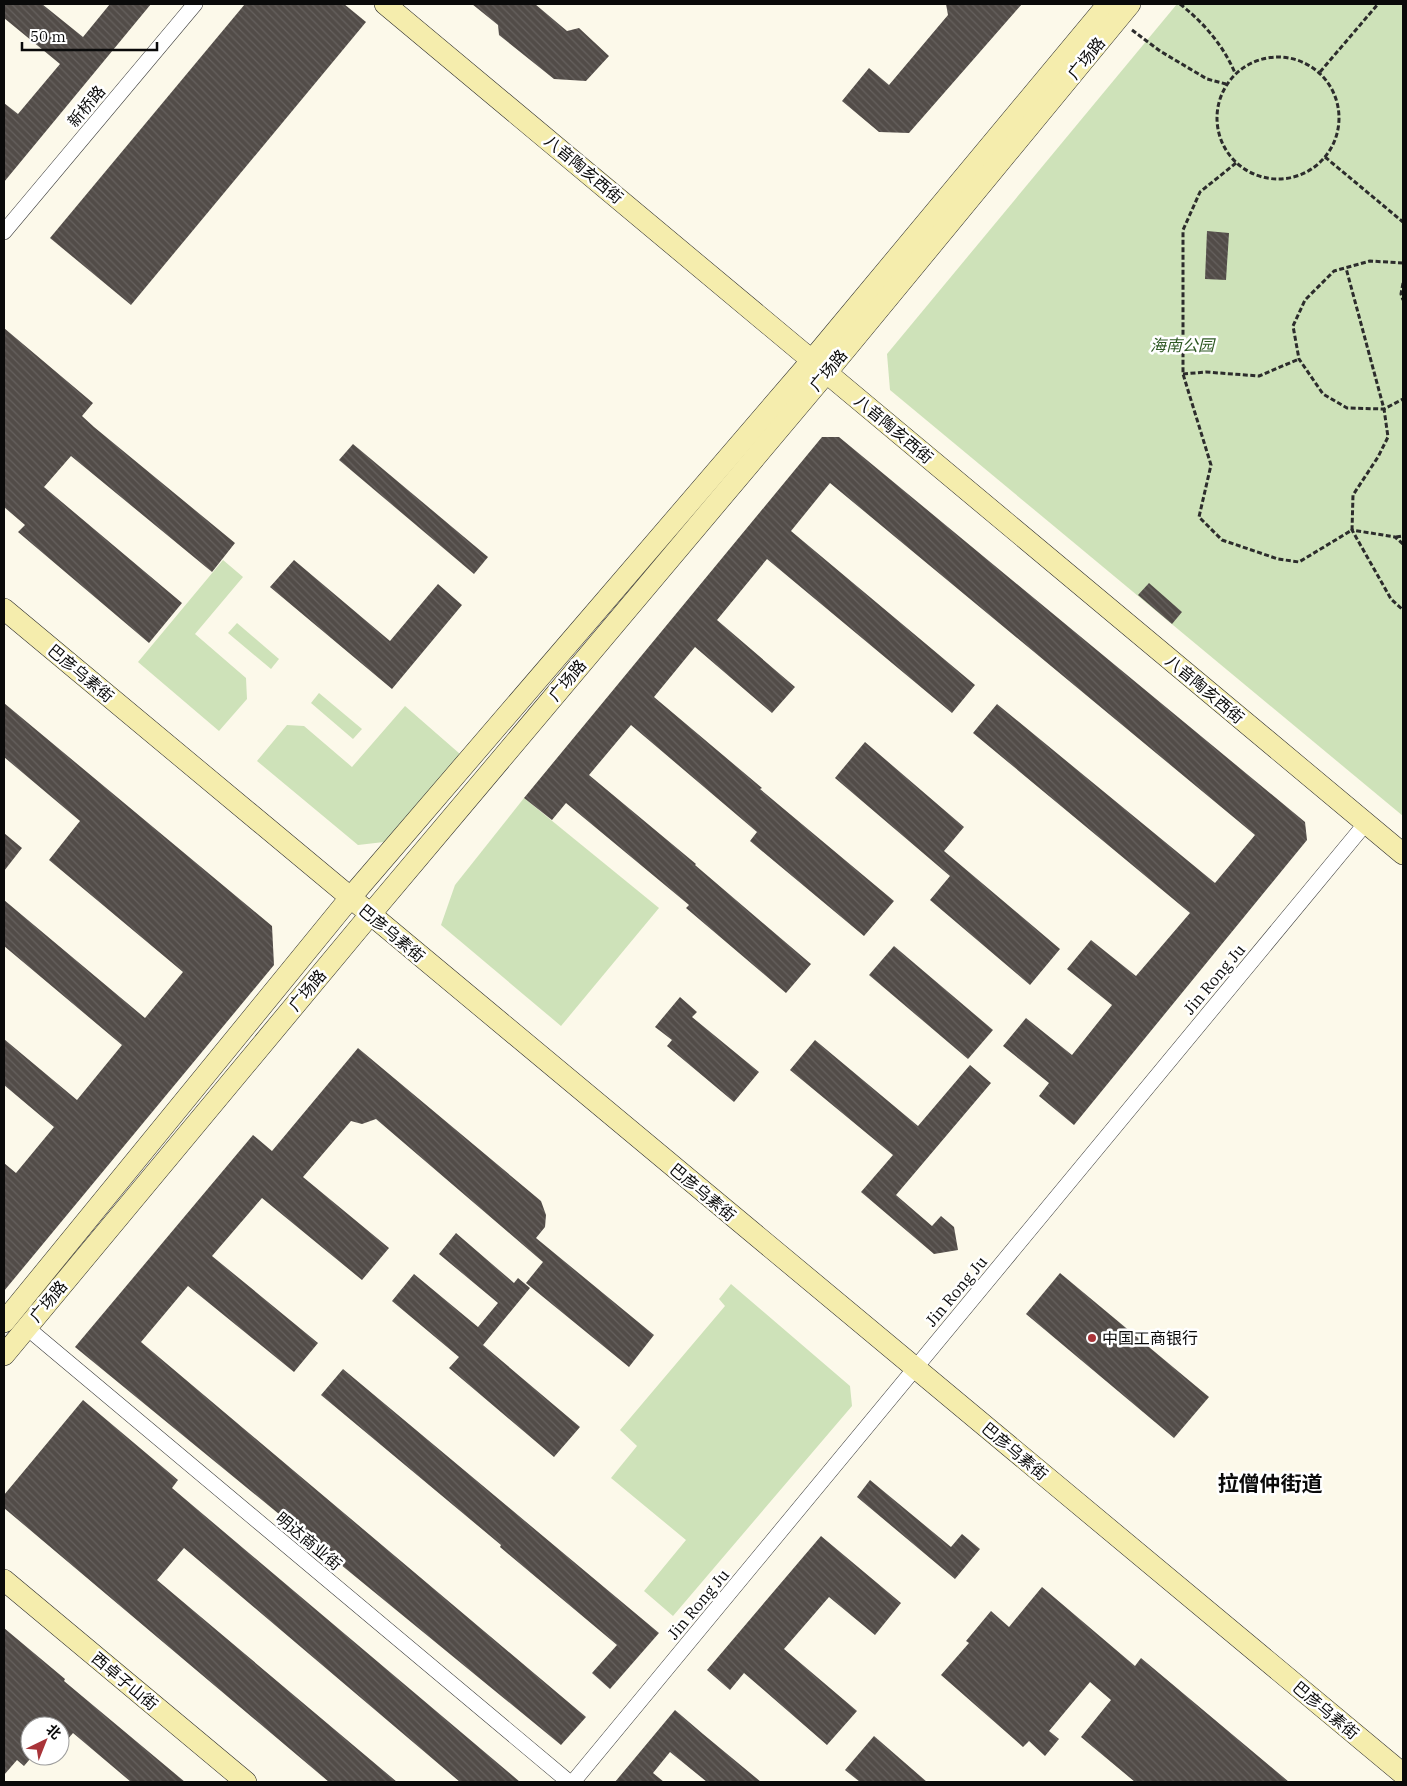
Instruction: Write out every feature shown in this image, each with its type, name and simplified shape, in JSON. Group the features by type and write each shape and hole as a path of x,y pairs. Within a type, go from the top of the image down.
{"street":[{"name":"新桥路","path":"4,232 195,4"},
{"name":"八音陶亥西街","path":"386,4 1403,854"},
{"name":"广场路","path":"4,1356 26,1327 367,918 819,366 1119,9"},
{"name":"广场路","path":"4,1322 347,902 819,366"},
{"name":"巴彦乌素街","path":"4,609 347,902"},
{"name":"巴彦乌素街","path":"4,622 367,918 912,1372 1398,1782"},
{"name":"Jin Rong Ju","path":"571,1782 1366,823"},
{"name":"明达商业街","path":"26,1327 571,1782"},
{"name":"巴彦乌素街","path":"912,1372 1403,1774"},
{"name":"西卓子山街","path":"4,1580 246,1782"}],"path":[{"path":"1180,4 1196,17 1226,52 1235,73"},
{"path":"1320,72 1378,4"},
{"path":"1119,9 1160,51 1207,79 1226,84"},
{"path":"1277,56 1297,59 1309,64 1329,82 1339,107 1338,134 1333,146 1315,167 1303,174 1275,179 1261,177 1236,163 1220,139 1216,111 1226,84 1235,73 1258,59 1277,56"},
{"path":"1325,157 1403,222"},
{"path":"1236,163 1200,192 1183,230 1183,374 1211,465 1199,517 1222,540 1278,559 1298,562 1352,530 1395,537 1403,536"},
{"path":"1403,263 1370,261 1334,271 1305,300 1293,326 1299,359 1323,394 1347,408 1384,409 1403,399"},
{"path":"1346,268 1384,409 1388,437 1378,456 1352,495 1352,530 1391,599 1403,610"},
{"path":"1403,283 1401,294 1403,300"},
{"path":"1183,374 1206,372 1259,376 1299,359"},
{"path":"1395,537 1403,544"}],"green space":[{"name":"海南公园","path":"1177,4 1403,4 1403,816 890,390 887,354"},
{"path":"223,560 243,577 195,634 246,678 247,699 219,731 138,662"},
{"path":"237,623 279,659 271,669 228,633"},
{"path":"319,693 362,729 353,739 311,703"},
{"path":"405,706 460,754 384,842 358,845 257,761 287,725 304,726 352,767"},
{"path":"524,798 659,908 561,1026 441,925 455,885"},
{"path":"731,1284 850,1386 852,1406 673,1616 644,1591 686,1540 611,1478 637,1446 620,1430 725,1306 719,1299"}],"building":[{"path":"4,4 42,4 83,37 110,4 151,4 4,182 4,103 18,114 60,64 4,18"},
{"path":"245,4 344,4 366,22 131,305 50,238"},
{"path":"472,4 535,4 567,31 579,28 609,56 586,81 554,79 499,35 498,25"},
{"path":"946,4 1022,4 909,133 879,132 842,101 869,68 889,85 948,15"},
{"path":"1207,231 1229,233 1226,280 1205,279"},
{"path":"4,328 93,403 82,416 235,543 212,572 71,456 44,487 182,603 149,643 18,532 25,525 4,507"},
{"path":"822,437 839,437 1305,822 1307,840 1074,1125 1039,1096 1049,1083 1003,1046 1026,1018 1072,1055 1112,1005 1067,969 1091,940 1136,976 1190,913 973,733 997,704 1215,883 1255,835 830,483 791,531 975,685 952,713 767,559 717,620 795,687 772,713 695,647 654,697 894,901 864,936 750,841 757,832 631,725 589,775 696,864 811,964 786,993 686,908 689,905 566,803 552,820 524,798"},
{"path":"353,444 488,557 474,574 339,460"},
{"path":"294,560 390,641 438,584 462,605 392,689 270,587"},
{"path":"1149,583 1182,612 1172,624 1138,595"},
{"path":"4,703 272,926 274,965 4,1291 4,1163 16,1173 54,1127 4,1085 4,1039 77,1100 122,1045 4,946 4,900 145,1018 183,972 49,860 80,821 4,757"},
{"path":"865,742 964,827 944,851 1060,949 1030,985 930,900 950,876 835,778"},
{"path":"4,833 22,848 4,871"},
{"path":"894,946 993,1030 968,1059 869,975"},
{"path":"680,997 697,1012 692,1017 759,1072 734,1102 667,1046 672,1040 655,1027"},
{"path":"815,1040 918,1126 970,1065 991,1083 896,1195 932,1226 941,1216 954,1227 958,1250 934,1254 861,1192 893,1155 790,1070"},
{"path":"358,1048 541,1201 546,1215 545,1227 536,1238 654,1335 629,1367 526,1283 543,1262 376,1119 362,1124 351,1121 303,1177 389,1248 362,1280 262,1198 212,1256 318,1343 294,1372 188,1286 141,1342 586,1717 561,1745 75,1347 253,1135 272,1151"},
{"path":"456,1233 514,1283 518,1278 530,1288 483,1345 580,1427 554,1457 449,1368 459,1357 392,1301 414,1274 478,1327 498,1303 439,1254"},
{"path":"1060,1273 1209,1397 1174,1438 1026,1314"},
{"path":"343,1369 659,1633 610,1689 592,1673 617,1645 500,1547 501,1545 321,1395"},
{"path":"83,1400 178,1480 172,1488 520,1782 460,1782 184,1548 157,1580 397,1782 329,1782 4,1508 4,1495"},
{"path":"870,1480 951,1547 962,1534 980,1549 955,1579 857,1497"},
{"path":"821,1536 901,1603 875,1635 829,1597 784,1649 857,1711 827,1745 744,1673 730,1690 707,1670"},
{"path":"1042,1587 1135,1666 1141,1658 1289,1782 1135,1782 1081,1737 1111,1700 1090,1682 1049,1731 1059,1739 1045,1756 1029,1741 1023,1747 941,1675 969,1643 966,1641 991,1611 1009,1627"},
{"path":"4,1628 185,1782 131,1782 73,1733 70,1736 70,1716 20,1716 20,1763 17,1760 4,1775"},
{"path":"675,1710 761,1782 707,1782 670,1752 653,1773 664,1782 615,1782"},
{"path":"874,1736 927,1782 860,1782 845,1770"}],"place":[{"name":"中国工商银行","path":"1092,1338"}],"district":[{"name":"拉僧仲街道","path":"1270,1483"}]}
